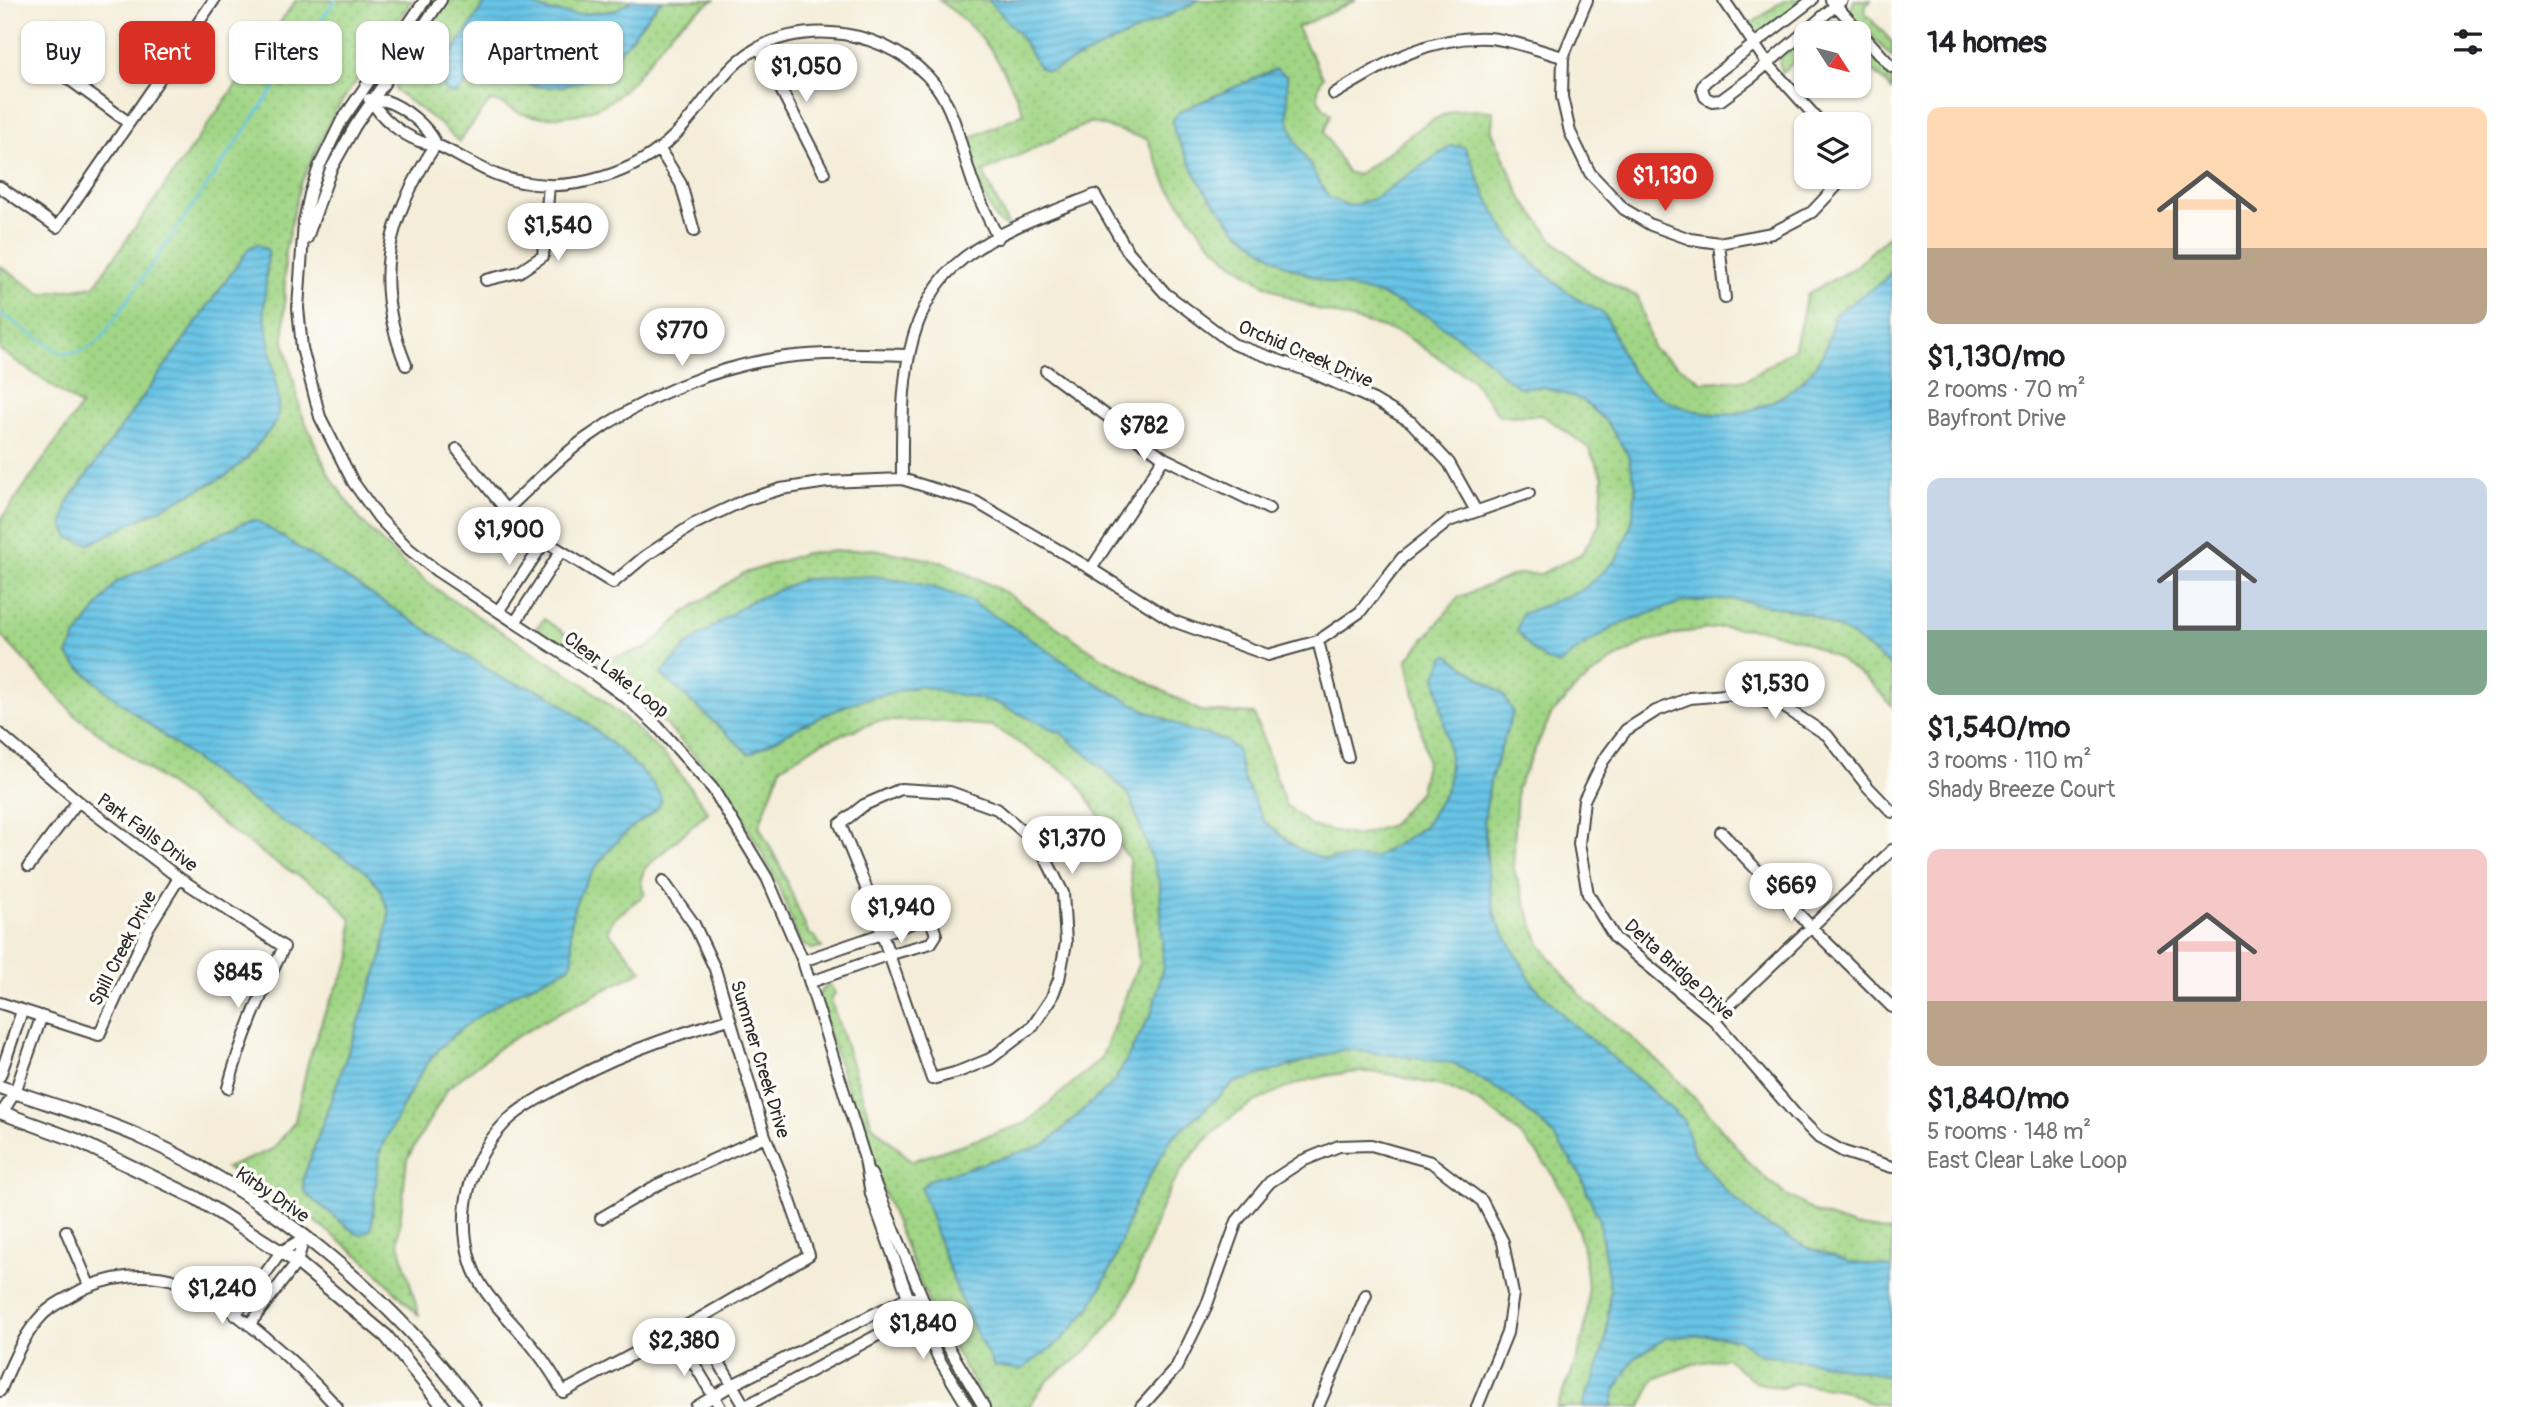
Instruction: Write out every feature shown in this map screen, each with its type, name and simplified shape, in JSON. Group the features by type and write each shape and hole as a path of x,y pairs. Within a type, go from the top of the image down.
{"main road":[{"name":"Kirby Drive","path":"0,1087 137,1136 270,1210 378,1299 416,1337 474,1407"},
{"path":"1,1109 76,1140 196,1198 297,1262 386,1336 444,1407"}],"street":[{"path":"0,187 57,227 214,0"},
{"name":"Clear Lake Loop","path":"425,0 341,122 319,167 304,222 298,308 302,348 320,418 353,482 379,518 409,548 437,571 516,621 628,699 689,759 713,789 767,878 803,961 864,1159 871,1194 908,1297 939,1359 968,1407"},
{"name":"Clear Lake Loop","path":"301,254 331,169 372,100 441,0"},
{"path":"1587,0 1563,57 1562,97 1570,132 1590,173 1624,209 1651,225 1690,239 1719,243 1772,233 1812,212 1834,189"},
{"path":"1724,0 1767,63 1811,112"},
{"path":"1794,39 1721,100 1712,101 1705,97 1702,88 1705,82 1812,0"},
{"path":"1815,21 1836,2 1892,67"},
{"path":"1790,18 1794,23"},
{"path":"372,100 378,113 416,140 436,144 492,174 522,183 549,185 590,180 631,166 660,150 742,59 760,49 806,33 830,33 875,41 909,61 937,88 950,111 975,187 998,238 967,255 938,284 918,320 908,355 902,479"},
{"path":"1334,94 1406,52 1454,40 1491,38 1563,57"},
{"path":"760,49 824,173"},
{"path":"76,84 128,122"},
{"path":"361,93 372,100 386,101 417,120 432,132 436,144"},
{"path":"406,365 396,342 388,307 390,247 398,213 436,144"},
{"path":"660,150 681,184 694,231"},
{"path":"486,280 519,272 543,256 549,185"},
{"name":"Orchid Creek Drive","path":"998,238 1037,218 1095,195 1126,250 1165,293 1233,344 1311,372 1374,400 1410,422 1449,463 1476,511"},
{"path":"1719,243 1724,298"},
{"path":"506,510 558,460 586,438 626,413 690,381 784,357 835,353 908,355"},
{"path":"1046,371 1164,458 1269,509"},
{"path":"457,449 506,510 545,541 613,583 644,557 694,524 745,500 781,489 827,482 902,479 976,502 1091,569 1173,621 1268,655 1318,641 1360,612 1402,558 1449,520 1529,493"},
{"path":"1091,569 1164,458"},
{"path":"499,610 545,541"},
{"path":"516,621 561,551"},
{"path":"1318,641 1348,757"},
{"name":"Delta Bridge Drive","path":"1892,812 1867,786 1827,735 1784,707 1736,694 1690,698 1656,711 1626,730 1602,761 1584,800 1578,844 1588,894 1615,938 1714,1020 1819,1138 1844,1152 1892,1167"},
{"name":"Park Falls Drive","path":"0,734 78,801 179,878 284,947 260,995 228,1088"},
{"path":"901,789 950,792 997,808 1039,845 1063,892 1066,943 1059,979 1051,999 1033,1026 990,1059 932,1079 880,933 865,885 840,824 864,805 901,789"},
{"path":"29,866 78,801"},
{"path":"1721,832 1892,1007"},
{"path":"1714,1020 1892,850"},
{"name":"Spill Creek Drive","path":"41,1018 99,1035 148,928 179,878"},
{"name":"Summer Creek Drive","path":"663,881 694,924 715,969 765,1136 809,1255 695,1321"},
{"path":"803,961 924,919 932,922 936,935 931,943 887,955 811,982"},
{"path":"0,1003 41,1018 15,1093 1,1109"},
{"path":"0,1076 22,1011"},
{"path":"729,1019 669,1037 579,1075 530,1104 504,1124 485,1150 470,1180 465,1203 471,1263 494,1303 542,1357 563,1392 695,1321 744,1407 917,1314 922,1300"},
{"path":"601,1218 657,1185 765,1136"},
{"path":"1141,1407 1176,1367 1206,1307 1237,1221 1270,1182 1302,1161 1339,1146 1371,1145 1431,1162 1482,1201 1503,1242 1513,1294 1507,1333 1477,1407"},
{"path":"864,1159 922,1300 955,1362 984,1407"},
{"path":"66,1231 89,1285"},
{"path":"234,1315 281,1252 304,1238"},
{"path":"249,1325 297,1262 304,1238"},
{"path":"0,1391 19,1348 49,1308 89,1285 117,1278 159,1277 179,1282 199,1292 249,1325 337,1407"},
{"path":"1318,1407 1366,1294"},
{"path":"696,1407 732,1385 908,1297 922,1300"},
{"path":"674,1332 720,1407"}],"green space":[{"path":"296,0 412,0 398,21 356,21 356,81 334,113 300,185 285,251 284,341 301,412 328,473 360,520 403,563 446,596 584,684 624,717 672,763 708,812 645,868 641,881 645,894 612,920 608,931 642,971 560,1012 504,1044 448,1088 407,1159 398,1240 419,1316 367,1262 294,1205 226,1168 273,1149 295,1121 308,1062 325,1012 352,957 351,919 329,894 238,836 75,715 0,634 0,521 81,406 0,350 0,266 41,294 94,286 237,84 342,84 342,21 281,21"},
{"path":"448,0 714,0 677,26 632,82 607,103 574,115 544,117 524,114 490,101 459,142 396,91 395,84 449,84 449,21 434,21"},
{"path":"939,0 1356,0 1297,28 1323,77 1318,88 1318,97 1322,106 1331,114 1324,132 1347,172 1356,175 1415,131 1441,116 1463,109 1493,111 1492,131 1522,199 1554,241 1591,273 1638,297 1653,349 1702,382 1746,380 1795,348 1807,294 1856,267 1892,232 1892,706 1871,683 1839,659 1803,641 1764,630 1724,627 1686,632 1646,642 1609,662 1577,687 1551,715 1517,788 1513,867 1540,944 1563,974 1586,1001 1672,1074 1753,1167 1782,1192 1817,1213 1854,1226 1892,1232 1892,1405 1870,1403 1843,1390 1795,1383 1781,1388 1755,1382 1726,1358 1693,1364 1654,1379 1641,1407 1556,1407 1572,1373 1583,1337 1587,1312 1587,1277 1582,1243 1556,1180 1536,1152 1512,1127 1485,1106 1445,1087 1364,1072 1329,1076 1294,1085 1260,1099 1223,1124 1193,1155 1177,1177 1156,1222 1131,1289 1113,1320 1096,1341 1047,1381 1029,1407 989,1407 981,1396 932,1311 876,1174 818,1002 820,992 829,983 835,993 831,1001 872,1125 912,1161 1026,1123 1101,1059 1139,962 1129,859 1074,778 992,726 933,721 878,721 822,742 781,767 759,826 781,868 808,933 816,938 822,948 811,949 800,943 777,882 741,817 681,740 633,695 536,628 544,619 605,660 648,648 685,612 742,574 806,553 873,549 943,562 1005,592 1101,657 1200,711 1254,714 1285,804 1311,826 1357,836 1391,825 1420,791 1427,760 1407,660 1459,597 1516,574 1541,574 1581,554 1600,524 1603,477 1588,447 1542,415 1500,416 1472,380 1401,333 1317,309 1286,296 1229,260 1205,237 1169,188 1147,139 1091,122 983,172 1009,227 1001,224 987,204 968,139 1024,113 1008,78 990,50 969,24"},
{"path":"1784,0 1803,0 1763,31 1756,33 1747,27"},
{"path":"1854,0 1871,0 1866,5 1865,13 1892,42 1892,57 1871,35 1871,21 1857,21 1851,11"},
{"path":"1794,46 1794,62 1782,72 1779,61 1782,55"},
{"path":"1871,54 1892,75 1892,90 1871,68"}],"water":[{"path":"489,0 518,0 549,11 576,15 616,10 632,0 662,0 623,48 623,21 473,21"},
{"path":"988,0 1198,0 1054,70 1046,71 1039,67 1018,33"},
{"path":"463,36 465,84 456,94 448,93 441,84 449,84 449,58"},
{"path":"1276,69 1287,76 1288,118 1295,140 1329,198 1350,206 1373,199 1451,146 1464,147 1494,210 1520,249 1561,287 1603,314 1626,362 1637,378 1668,401 1686,408 1705,413 1744,412 1782,396 1800,383 1815,366 1827,342 1834,315 1884,280 1892,271 1892,667 1851,635 1807,613 1732,599 1683,602 1619,624 1577,650 1559,665 1546,660 1530,647 1517,630 1522,614 1582,590 1617,559 1632,523 1636,486 1628,455 1607,422 1582,400 1544,387 1519,387 1479,352 1428,316 1381,295 1324,281 1283,264 1237,230 1204,190 1174,132 1173,119 1180,111"},
{"path":"529,84 572,84 551,87"},
{"path":"258,244 268,250 264,312 279,401 277,421 246,459 226,476 90,544 70,539 63,526 67,503 250,247"},
{"path":"256,520 503,679 549,695 631,761 658,790 661,800 654,811 612,848 578,897 571,932 573,957 568,968 495,1006 460,1030 432,1057 407,1098 379,1154 371,1229 361,1235 308,1196 304,1190 303,1179 383,954 389,912 380,888 362,868 286,824 229,786 112,696 72,661 68,654 75,638 116,582 248,521"},
{"path":"875,576 929,586 967,599 1092,681 1143,709 1191,731 1223,739 1237,750 1243,778 1264,821 1297,848 1324,859 1376,857 1424,827 1448,787 1450,758 1436,676 1444,657 1448,655 1503,694 1513,712 1490,782 1484,821 1489,882 1496,919 1533,984 1567,1019 1684,1121 1693,1151 1726,1191 1762,1223 1806,1247 1850,1262 1892,1268 1892,1377 1810,1361 1760,1355 1738,1339 1706,1335 1666,1338 1635,1358 1615,1391 1611,1407 1582,1407 1595,1376 1607,1335 1610,1289 1599,1220 1579,1172 1549,1130 1509,1096 1453,1063 1345,1049 1234,1083 1171,1139 1136,1200 1113,1264 1090,1308 1062,1340 1021,1370 994,1366 962,1302 921,1188 928,1180 1046,1144 1115,1081 1152,1012 1163,966 1160,884 1129,795 1061,733 994,702 918,686 854,702 749,754 661,674 688,644 749,602 804,579"}],"waterway":[{"path":"0,313 61,353 82,351 100,340 335,0"}]}
